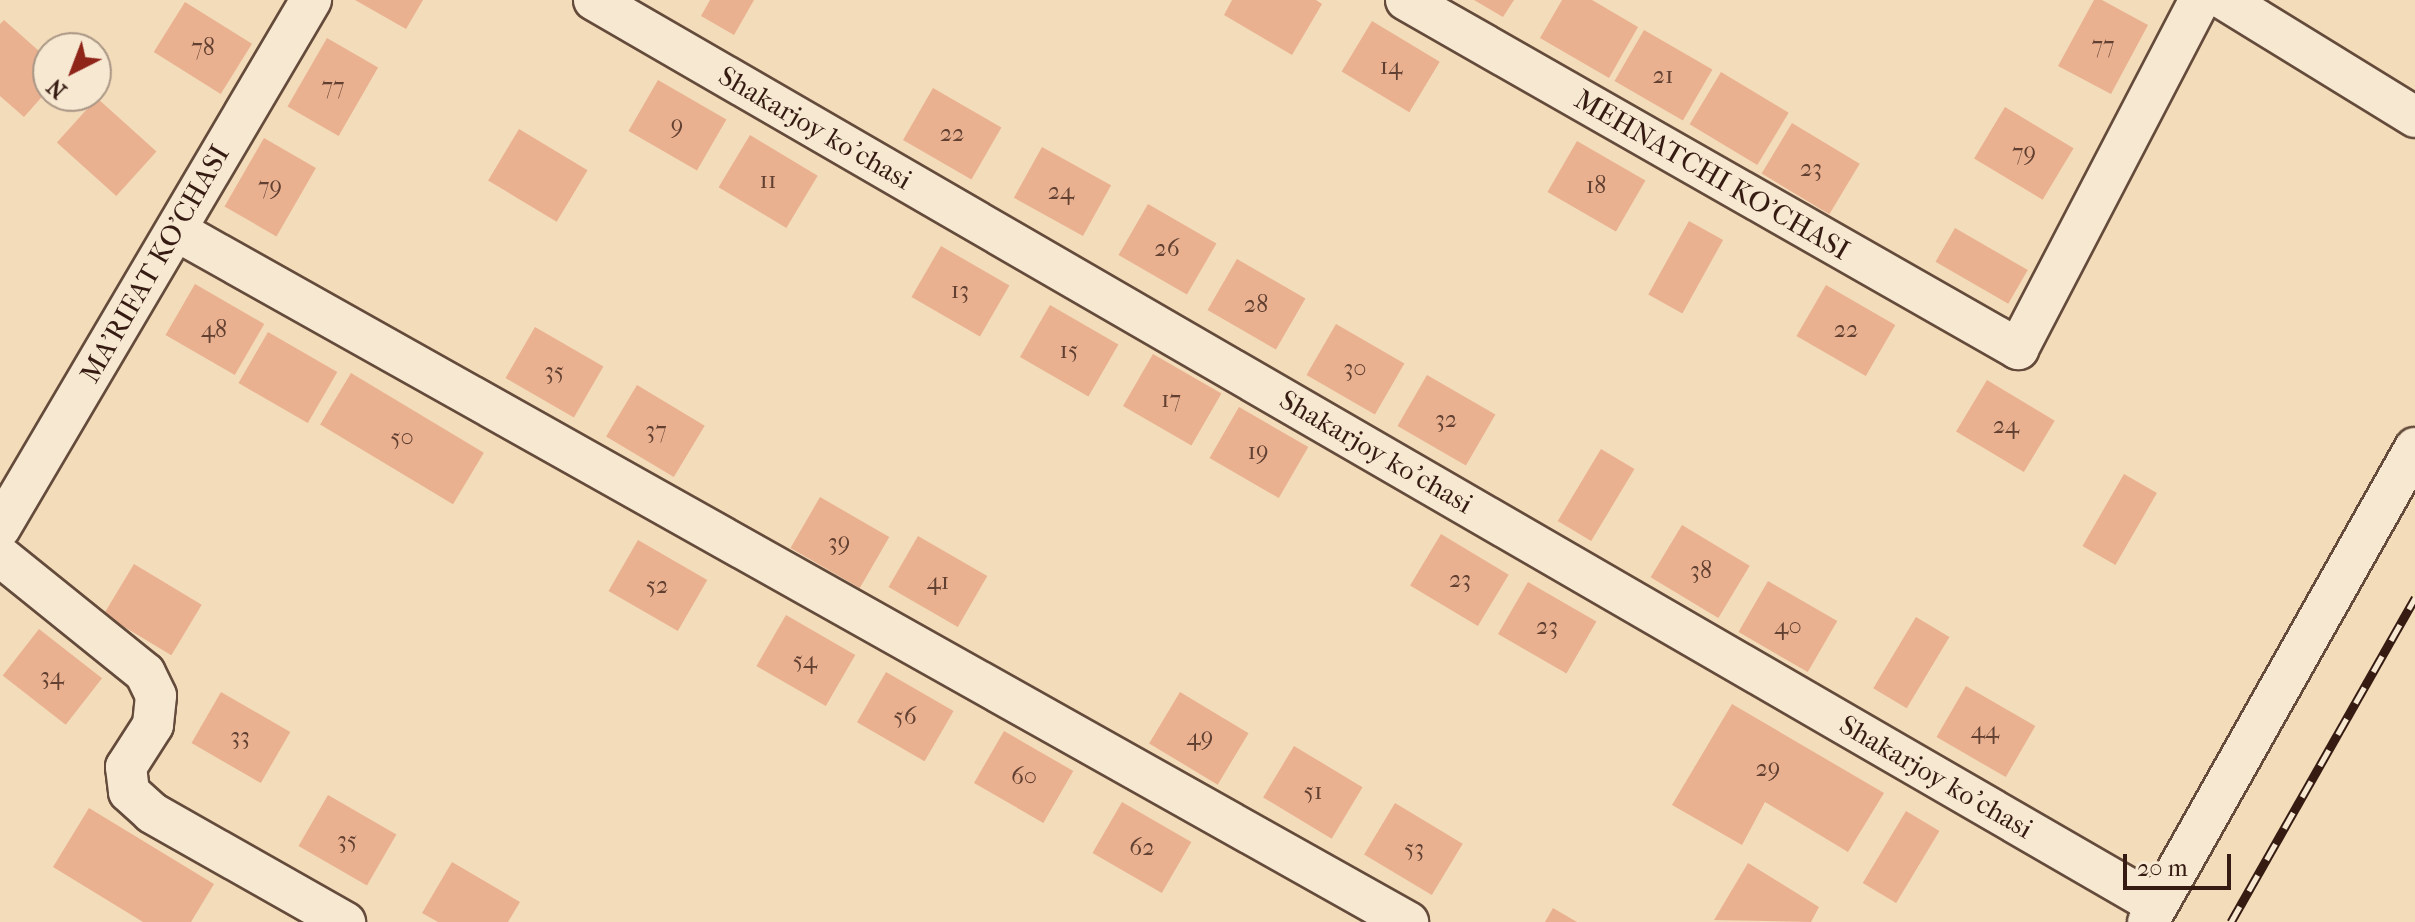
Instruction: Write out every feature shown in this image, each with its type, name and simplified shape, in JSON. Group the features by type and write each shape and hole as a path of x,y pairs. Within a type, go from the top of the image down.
{"street":[{"name":"MA'RIFAT KO'CHASI","path":"0,528 311,0"},
{"name":"Shakarjoy ko'chasi","path":"594,0 2152,914"},
{"name":"MEHNATCHI KO'CHASI","path":"1406,0 2018,349 2200,0"},
{"path":"2225,0 2415,117"},
{"path":"177,231 1408,922"},
{"path":"2152,914 2415,448"},
{"path":"0,556 145,673 156,696 153,725 126,767 129,792 152,813 345,922"}],"building":[{"path":"355,0 423,0 406,29"},
{"path":"710,0 754,0 734,35 701,16"},
{"path":"1232,0 1316,0 1322,4 1292,55 1224,15"},
{"path":"1474,0 1514,0 1503,17"},
{"path":"1562,0 1592,0 1638,27 1609,78 1540,38"},
{"path":"2094,0 2102,0 2148,25 2111,94 2058,66"},
{"path":"185,2 252,44 221,94 154,52"},
{"path":"4,20 32,45 32,108 24,117 0,96 0,24"},
{"path":"1372,21 1440,62 1409,112 1342,72"},
{"path":"1644,30 1712,70 1683,121 1614,81"},
{"path":"327,38 378,68 339,136 288,106"},
{"path":"1721,72 1789,113 1757,165 1690,124"},
{"path":"658,80 726,120 697,171 628,131"},
{"path":"933,88 1001,128 971,179 903,140"},
{"path":"2005,107 2074,148 2043,200 1974,158"},
{"path":"84,112 112,112 156,152 116,196 57,143"},
{"path":"1792,123 1860,164 1829,214 1762,174"},
{"path":"519,129 588,170 557,222 488,180"},
{"path":"750,135 818,176 786,228 719,187"},
{"path":"264,138 316,168 276,236 224,206"},
{"path":"1577,141 1645,180 1616,232 1548,192"},
{"path":"1042,147 1111,185 1083,236 1014,198"},
{"path":"1148,204 1216,244 1187,295 1118,255"},
{"path":"1689,221 1723,240 1682,313 1648,294"},
{"path":"1955,228 2028,270 2008,304 1936,262"},
{"path":"941,246 1009,285 980,337 912,297"},
{"path":"1237,259 1305,298 1276,350 1208,310"},
{"path":"195,284 264,324 235,375 166,335"},
{"path":"1826,285 1895,325 1866,376 1796,336"},
{"path":"1050,305 1118,344 1088,396 1020,357"},
{"path":"1336,324 1404,364 1375,415 1306,375"},
{"path":"535,327 603,366 574,418 506,378"},
{"path":"268,332 337,372 308,423 238,383"},
{"path":"1153,354 1221,394 1191,445 1123,406"},
{"path":"351,373 484,453 453,504 320,424"},
{"path":"1427,375 1495,414 1466,466 1398,426"},
{"path":"1987,380 2055,421 2024,472 1956,431"},
{"path":"637,385 705,426 674,477 606,436"},
{"path":"1239,407 1308,447 1279,498 1210,458"},
{"path":"1601,449 1634,469 1591,541 1558,521"},
{"path":"2124,474 2157,493 2115,565 2082,546"},
{"path":"820,497 889,537 860,588 790,548"},
{"path":"1682,525 1750,566 1718,618 1651,577"},
{"path":"1441,534 1509,575 1478,626 1410,585"},
{"path":"918,536 987,576 958,627 888,587"},
{"path":"638,540 707,580 678,631 608,591"},
{"path":"134,564 202,605 171,655 104,615"},
{"path":"1768,581 1837,621 1808,672 1738,632"},
{"path":"1528,582 1596,622 1566,673 1498,634"},
{"path":"786,615 855,655 826,706 756,666"},
{"path":"1916,617 1949,637 1907,708 1873,688"},
{"path":"39,629 102,678 66,725 3,675"},
{"path":"886,672 954,711 925,761 857,722"},
{"path":"1966,686 2035,726 2006,777 1936,737"},
{"path":"221,692 290,732 261,783 192,743"},
{"path":"1180,692 1249,733 1218,785 1149,743"},
{"path":"1732,704 1884,793 1848,852 1765,802 1742,845 1672,805"},
{"path":"1004,731 1073,771 1043,823 974,783"},
{"path":"1294,746 1363,787 1332,839 1263,797"},
{"path":"328,795 396,834 367,886 298,846"},
{"path":"1122,802 1191,842 1162,893 1092,853"},
{"path":"1395,803 1463,844 1432,895 1364,854"},
{"path":"89,808 214,884 191,922 143,922 53,867"},
{"path":"1906,811 1939,831 1896,903 1863,883"},
{"path":"452,862 520,902 508,922 438,922 422,913"},
{"path":"1748,863 1819,907 1811,922 1714,920"},
{"path":"1553,908 1577,922 1545,922"}],"railway":[{"path":"2231,922 2415,598"}]}
